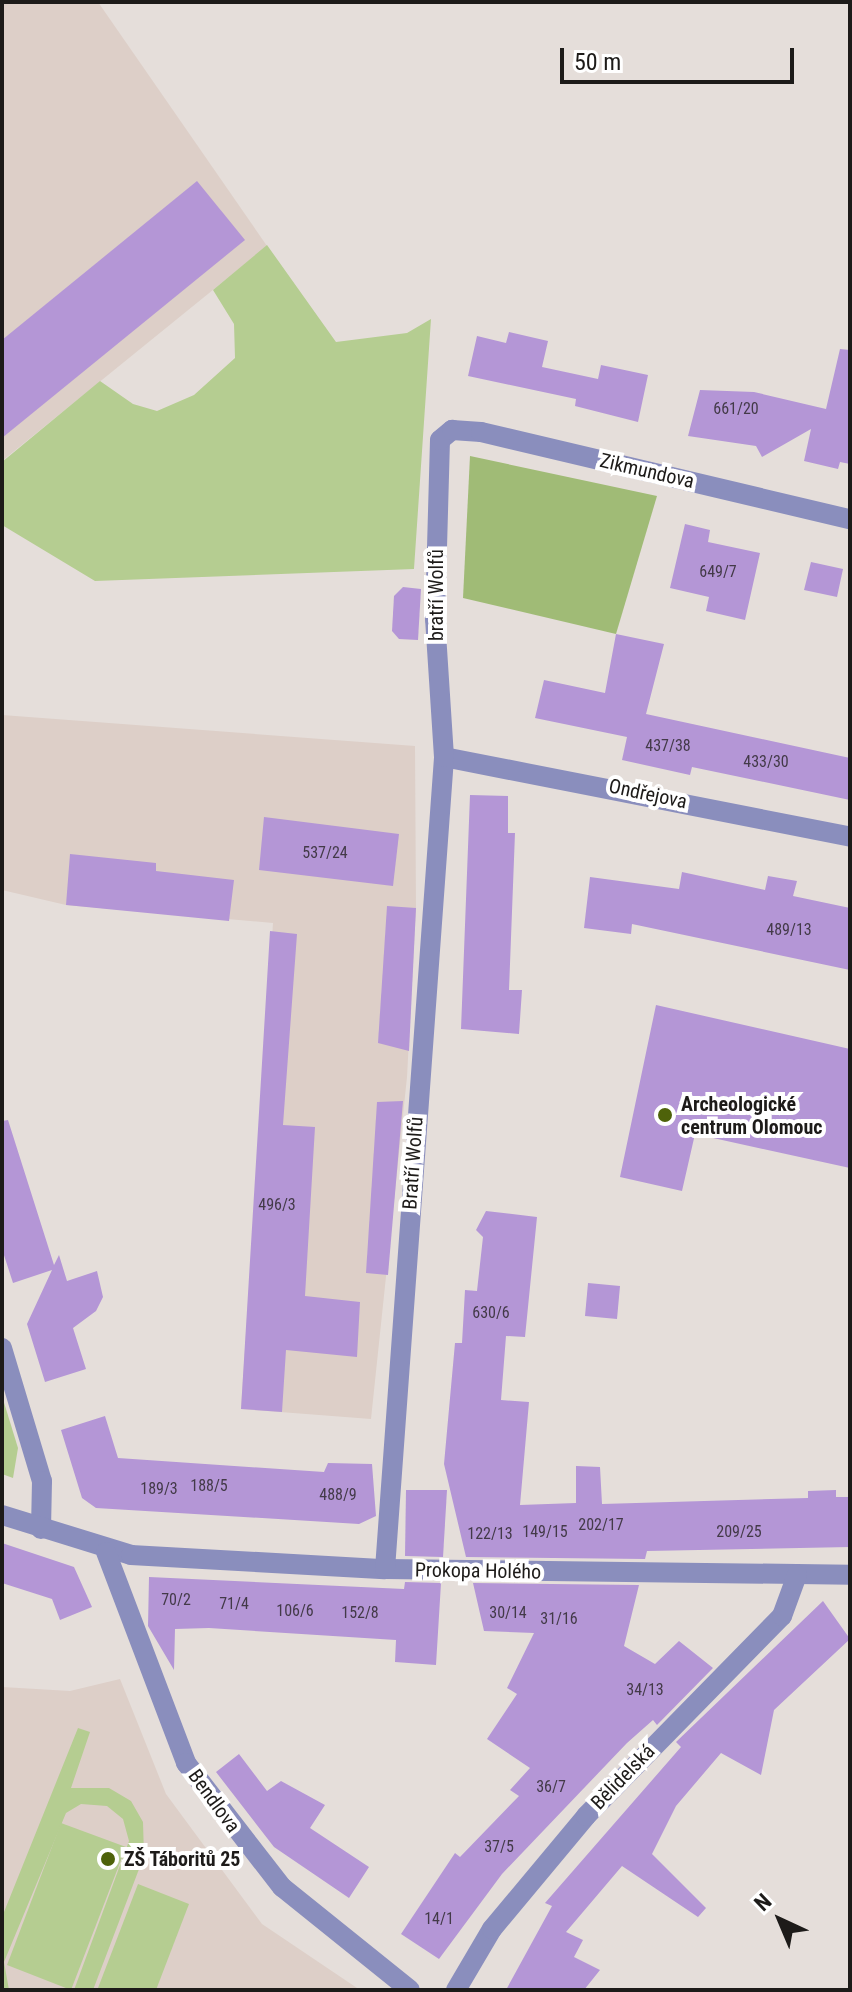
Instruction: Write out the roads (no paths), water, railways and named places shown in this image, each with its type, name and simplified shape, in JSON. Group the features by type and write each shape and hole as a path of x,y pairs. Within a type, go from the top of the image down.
{"street":[{"name":"Zikmundova","path":"444,433 481,432 850,519"},
{"name":"bratří Wolfů","path":"444,433 438,459 435,619 444,757"},
{"name":"Ondřejova","path":"444,757 850,837"},
{"name":"Bratří Wolfů","path":"385,1569 444,757"},
{"path":"2,1348 42,1481 41,1529"},
{"name":"Prokopa Holého","path":"2,1515 106,1552 385,1569 850,1575"},
{"name":"Bendlova","path":"106,1552 186,1763 282,1887 410,1990"},
{"name":"Bělidelská","path":"456,1990 492,1929 586,1816 782,1616 797,1575"}],"place":[{"name":"Archeologické centrum Olomouc","path":"665,1115"},
{"name":"ZŠ Táboritů 25","path":"108,1859"}]}
